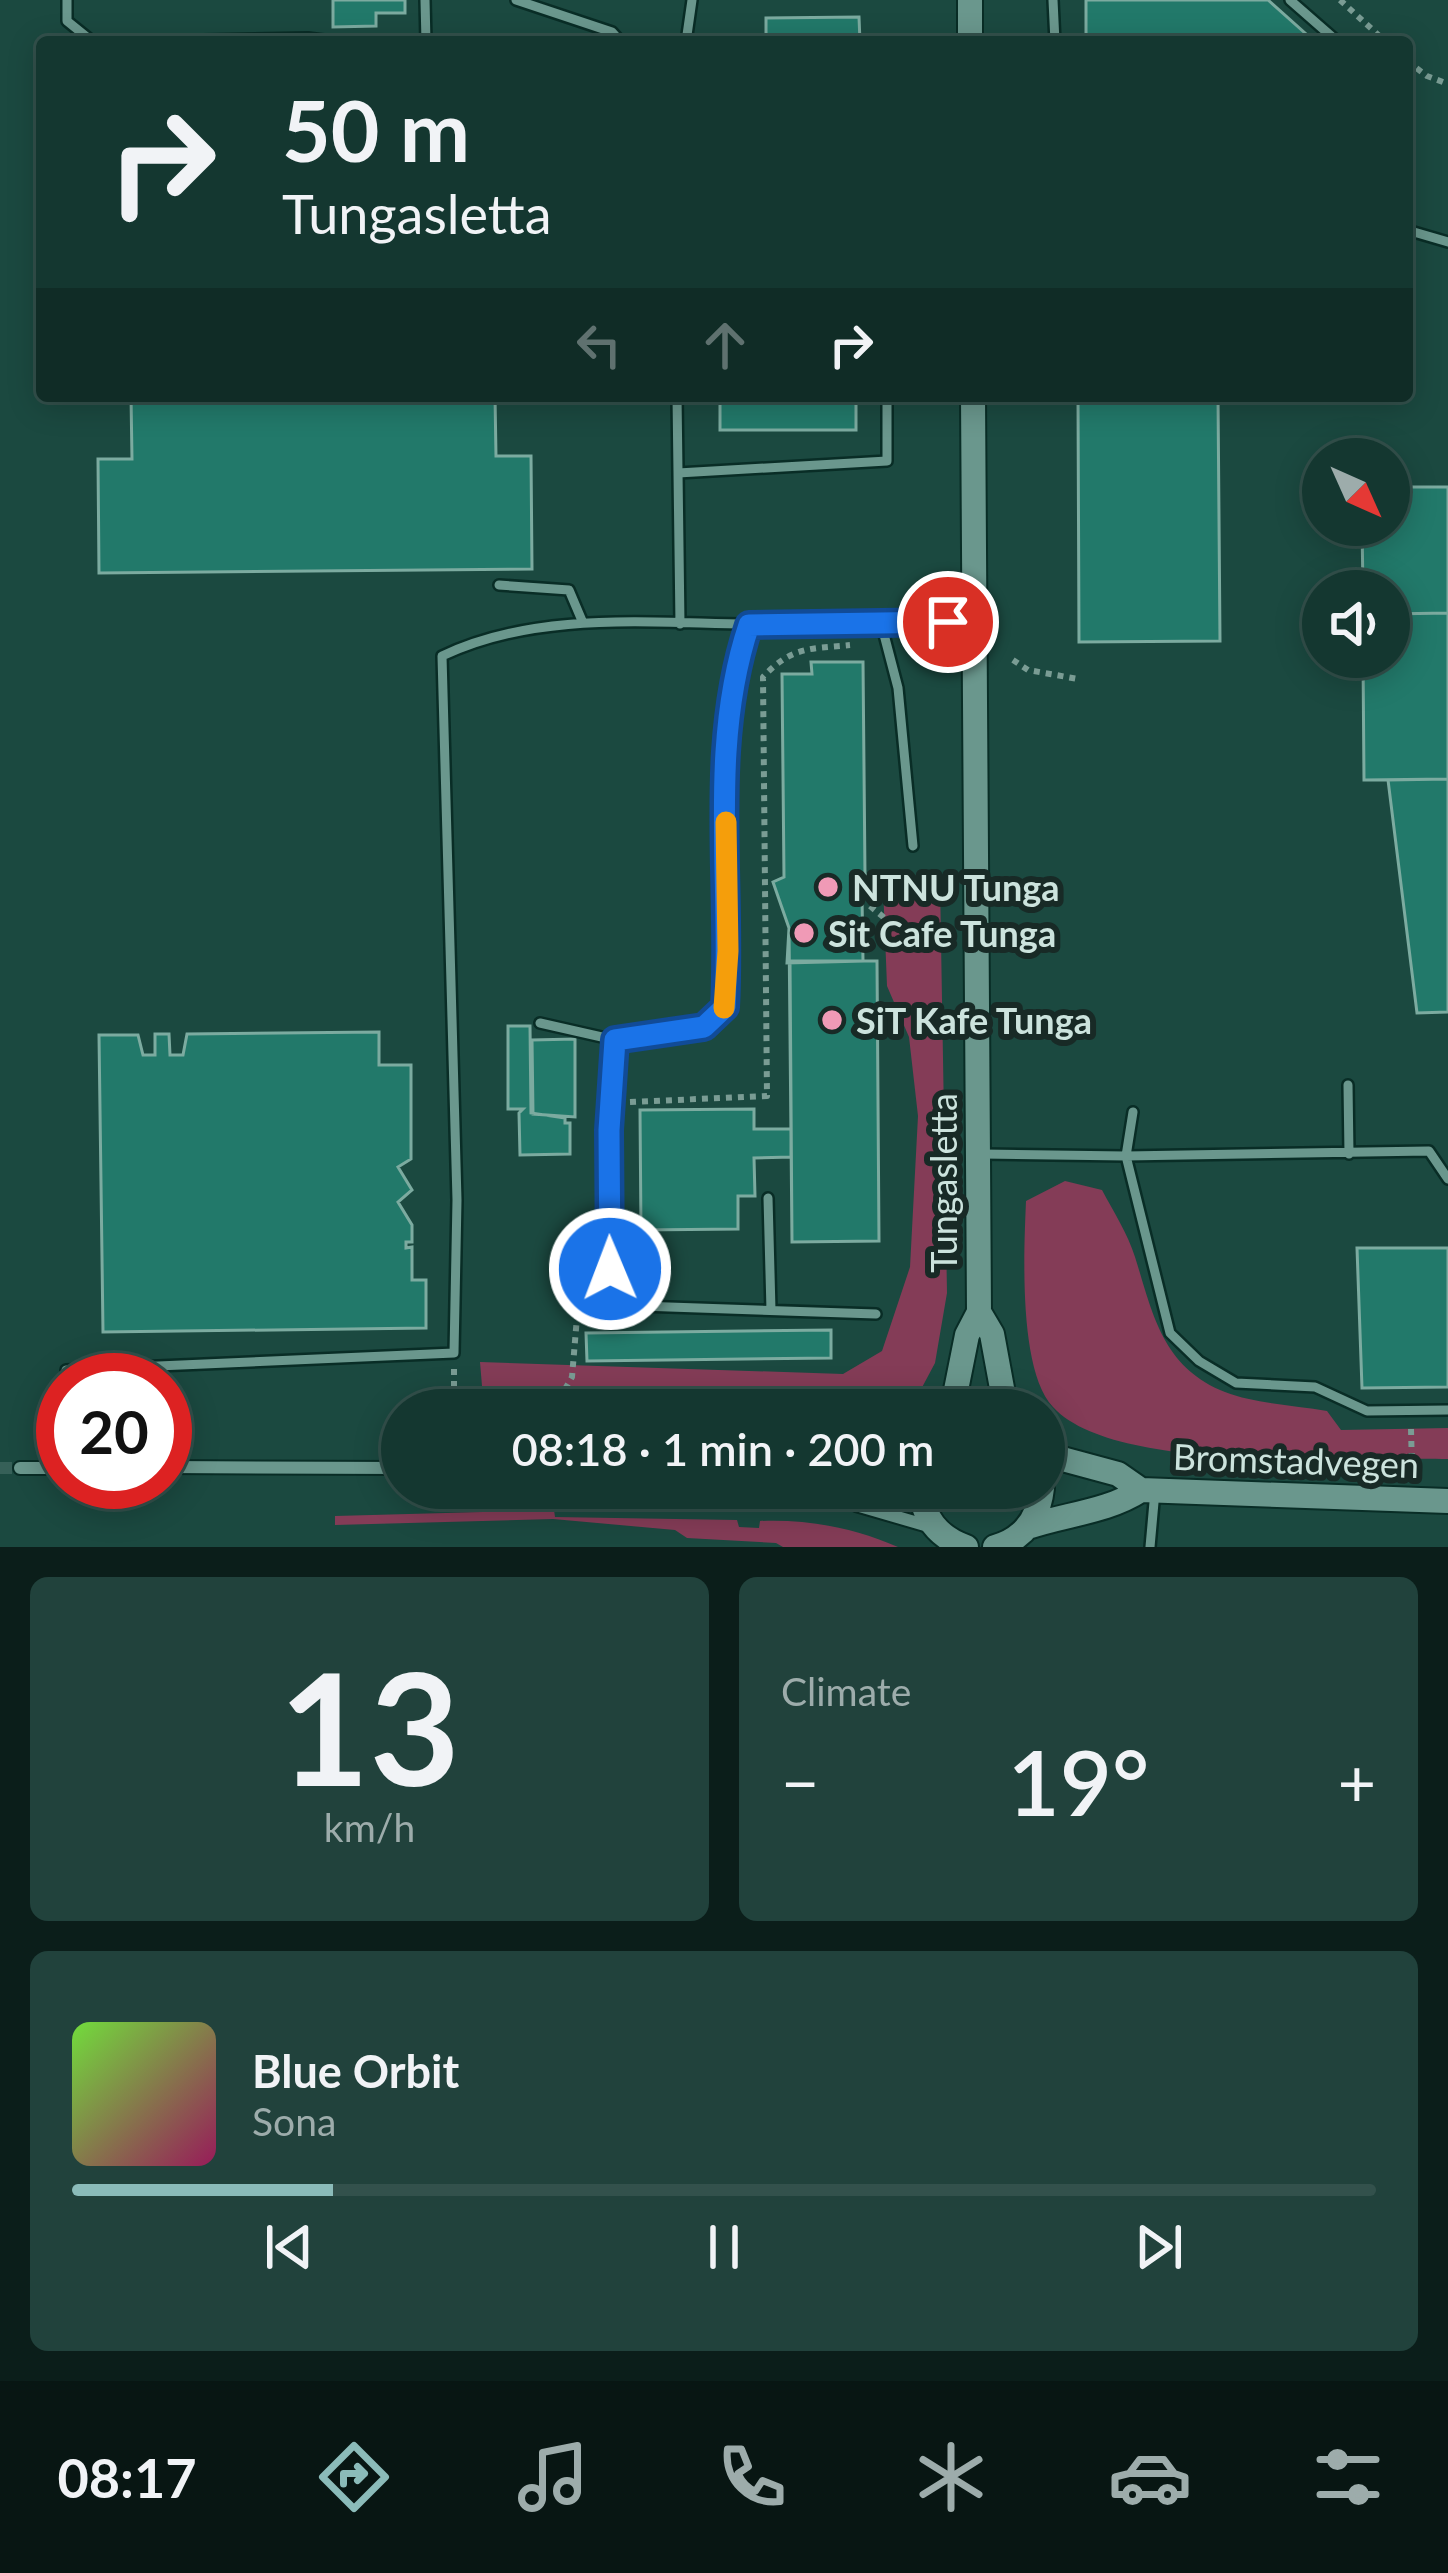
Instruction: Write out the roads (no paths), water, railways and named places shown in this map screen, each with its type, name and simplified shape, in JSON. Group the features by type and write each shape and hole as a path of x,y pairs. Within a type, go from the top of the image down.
{"street":[{"path":"970,0 970,36"},
{"name":"Tungasletta","path":"956,1389 967,1335 979,1312 973,402"},
{"name":"Tungasletta","path":"979,1312 992,1334 1002,1389"},
{"name":"Bromstadvegen","path":"1065,1460 1118,1474 1148,1490 1448,1501"},
{"path":"192,1466 381,1468"},
{"path":"20,1468 36,1468"},
{"name":"Bromstadvegen","path":"995,1547 1028,1527 1066,1514 1117,1506 1148,1490"},
{"path":"870,1509 935,1528"},
{"path":"924,1509 935,1528 966,1547"},
{"path":"1028,1527 1038,1509"}],"lane":[{"path":"67,0 68,22 88,36"},
{"path":"425,0 426,36"},
{"path":"516,0 616,36"},
{"path":"687,36 692,0"},
{"path":"1053,0 1054,36"},
{"path":"1291,0 1331,36"},
{"path":"1413,232 1448,242"},
{"path":"677,402 680,624"},
{"path":"678,473 887,460 887,402"},
{"path":"500,585 569,590 584,623"},
{"path":"192,1364 454,1353 458,1200 442,656 464,645 584,623 975,621"},
{"path":"881,623 898,688 913,846"},
{"path":"540,1023 615,1040 704,1027 725,1007 726,737 737,660 749,625"},
{"path":"615,1040 609,1103 611,1305 876,1314"},
{"path":"1348,1085 1348,1154"},
{"path":"1133,1112 1126,1156 1170,1333 1199,1361 1236,1383 1315,1387 1366,1411 1448,1410"},
{"path":"980,1154 1429,1151 1448,1179"},
{"path":"768,1198 771,1310"},
{"path":"1148,1490 1150,1547"}],"tunnel":[{"path":"0,1468 20,1468"}],"place":[{"name":"NTNU Tunga","path":"828,887"},
{"name":"Sit Cafe Tunga","path":"804,933"},
{"name":"SiT Kafe Tunga","path":"832,1020"}]}
